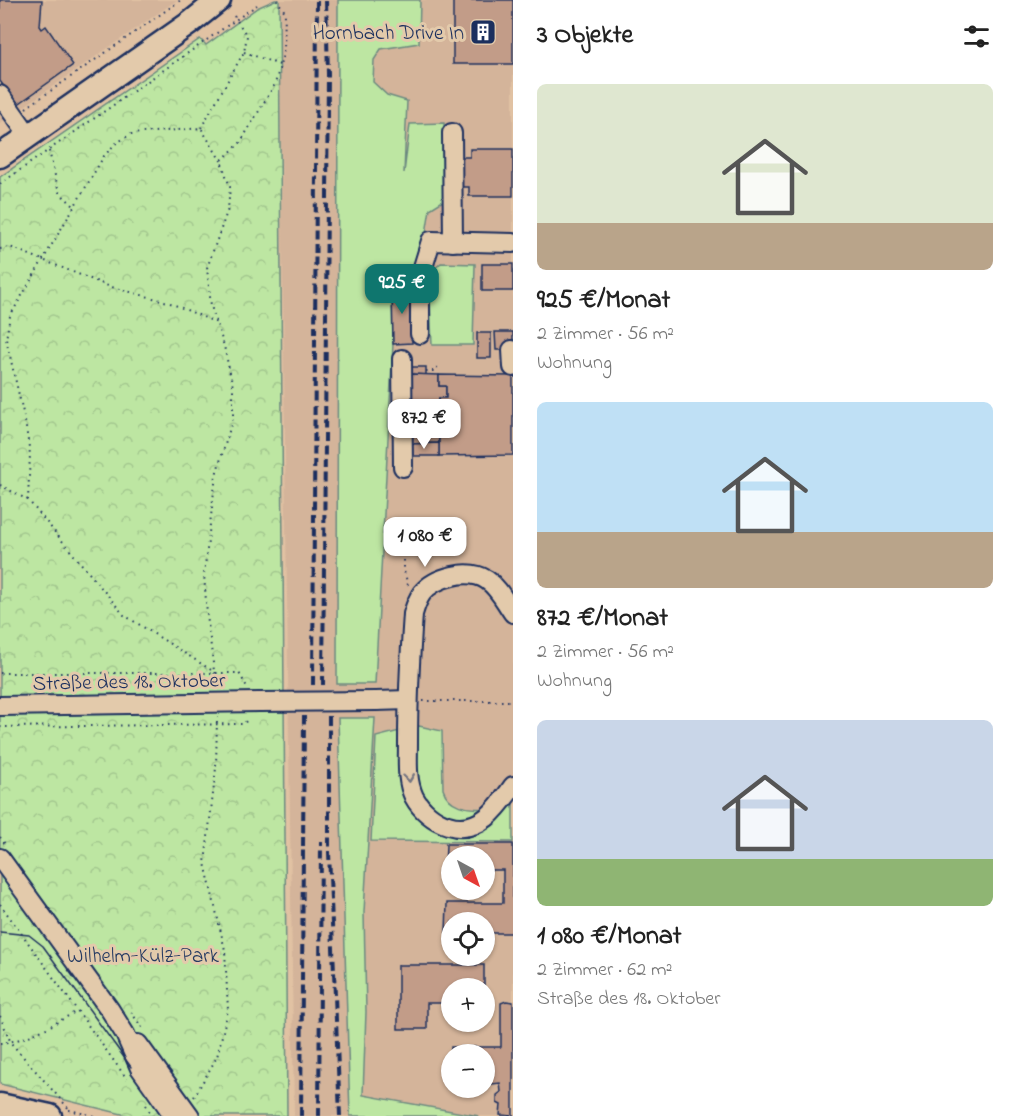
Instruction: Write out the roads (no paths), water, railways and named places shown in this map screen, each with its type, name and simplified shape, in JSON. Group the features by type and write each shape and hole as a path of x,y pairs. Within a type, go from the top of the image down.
{"main road":[{"path":"0,156 190,23 235,6"},
{"path":"0,1105 60,1113"}],"street":[{"path":"0,95 29,136"},
{"path":"452,133 453,242"},
{"path":"420,334 420,277 431,242 513,243"},
{"path":"398,277 420,277"},
{"path":"402,359 403,467"},
{"path":"513,613 494,586 485,579 472,576 454,576 438,581 422,593 412,614 408,700 408,779 418,804 429,816 440,823 454,827 467,827 482,822 496,811 513,786"},
{"name":"Straße des 18. Oktober","path":"0,706 408,700"},
{"path":"0,858 110,1010 137,1043 183,1114"},
{"path":"110,1010 131,1067 166,1116"}],"tram line":[{"path":"0,932 29,935 43,946 131,1067"}],"railway":[{"path":"313,685 317,0"},
{"path":"323,685 328,74 326,0"},
{"path":"301,1116 304,716"},
{"path":"329,716 329,852 340,1116"},
{"path":"319,1116 321,842"}],"place":[{"name":"Hornbach Drive In","path":"483,32"}],"park label":[{"name":"Wilhelm-Külz-Park","path":"143,955"}]}
